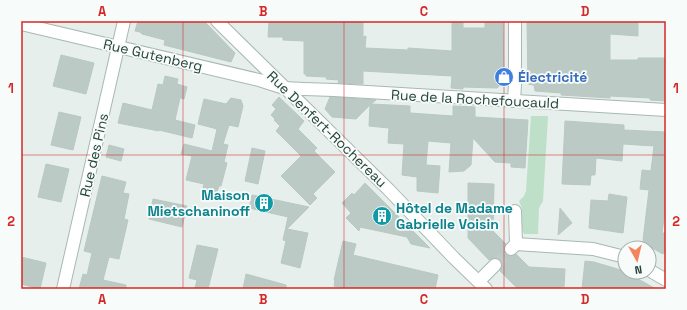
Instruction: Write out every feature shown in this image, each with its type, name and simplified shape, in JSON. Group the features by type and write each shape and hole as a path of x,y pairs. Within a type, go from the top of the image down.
{"street":[{"name":"Rue des Pins","path":"63,289 124,21"},
{"name":"Rue Denfert-Rochereau","path":"217,21 388,189 454,258 483,285"},
{"path":"514,101 515,21"},
{"name":"Rue Gutenberg","path":"21,24 259,80 284,88"},
{"name":"Rue de la Rochefoucauld","path":"284,88 666,110"},
{"path":"515,211 513,246 593,249 617,255"},
{"path":"483,285 495,265"},
{"path":"657,275 666,280"}],"green space":[{"path":"531,116 548,116 543,201 539,208 538,234 524,234 522,229 522,208 519,201 524,196 526,191"}],"building":[{"path":"138,21 204,21 235,53 231,62 164,45 165,40 135,31"},
{"path":"269,21 363,21 363,37 366,36 365,48 408,50 408,48 452,51 452,21 463,21 463,28 485,28 485,21 503,21 504,82 497,88 463,87 463,89 451,88 452,76 363,71 363,84 338,83 339,80 326,79 327,77 306,76 306,74 304,74 304,41 283,40 283,37 268,37"},
{"path":"527,21 638,21 638,36 610,34 610,60 666,58 666,101 650,100 650,98 610,96 610,98 561,95 561,93 535,91 534,85 528,84"},
{"path":"61,55 94,63 86,94 53,86"},
{"path":"165,76 178,79 177,84 187,87 184,99 180,98 175,120 195,125 192,138 159,130 118,123 123,103 152,110 158,84 163,85"},
{"path":"279,97 304,121 298,129 317,148 314,151 335,172 313,194 317,198 310,205 281,176 301,156 276,131 280,126 271,115 276,109 272,105"},
{"path":"330,97 376,100 371,104 410,106 410,113 453,116 453,106 475,107 475,117 528,120 525,168 511,167 511,163 495,162 473,138 471,165 464,171 449,172 451,143 428,141 426,165 440,166 438,193 417,191 417,177 402,175 404,144 388,143 389,128 369,126 370,105 356,119 332,117 325,109"},
{"path":"231,98 241,100 243,106 238,127 229,125 223,144 228,145 224,162 227,163 221,186 219,186 216,195 202,192 204,184 186,180 192,156 181,154 184,144 212,151 217,129 198,124 204,99 226,104"},
{"path":"59,112 81,117 73,150 51,145"},
{"path":"565,121 624,125 624,130 666,132 666,203 662,233 666,233 666,248 663,254 657,251 657,240 643,240 649,190 640,189 642,170 651,171 654,146 623,144 622,161 596,158 595,175 591,175 590,185 562,184"},
{"path":"109,145 124,149 121,161 106,157"},
{"path":"252,148 265,151 258,184 245,181"},
{"path":"46,164 69,169 61,202 38,197"},
{"path":"102,176 126,182 123,193 129,194 124,219 128,220 119,259 109,257 103,280 126,285 126,289 79,289 83,274 87,275 92,253 84,251"},
{"path":"365,183 430,248 411,244 407,237 360,227 359,231 346,218 351,213 342,203 352,193 354,195"},
{"path":"468,183 494,184 493,231 506,244 504,247 505,254 513,256 516,254 529,267 565,269 564,287 561,286 560,289 518,289 500,271 502,267 501,260 493,258 489,260 468,238"},
{"path":"609,194 627,197 623,233 589,228 591,200 608,201"},
{"path":"252,195 309,207 287,229 308,233 300,268 281,263 286,241 283,240 288,217 249,208"},
{"path":"153,199 187,206 182,227 149,219"},
{"path":"560,208 572,223 558,235"},
{"path":"343,241 356,244 353,255 438,275 435,289 347,289 334,286"},
{"path":"197,245 218,249 208,289 195,288 197,280 189,278"},
{"path":"21,257 46,263 40,289 21,284"},
{"path":"585,261 617,269 617,280 640,280 656,289 582,289"},
{"path":"246,274 286,285 286,289 243,289"}],"tunnel":[{"path":"495,265 511,249"}],"place":[{"name":"Électricité","path":"504,77"},
{"name":"Maison Mietschaninoff","path":"264,203"},
{"name":"Hôtel de Madame Gabrielle Voisin","path":"382,216"}]}
